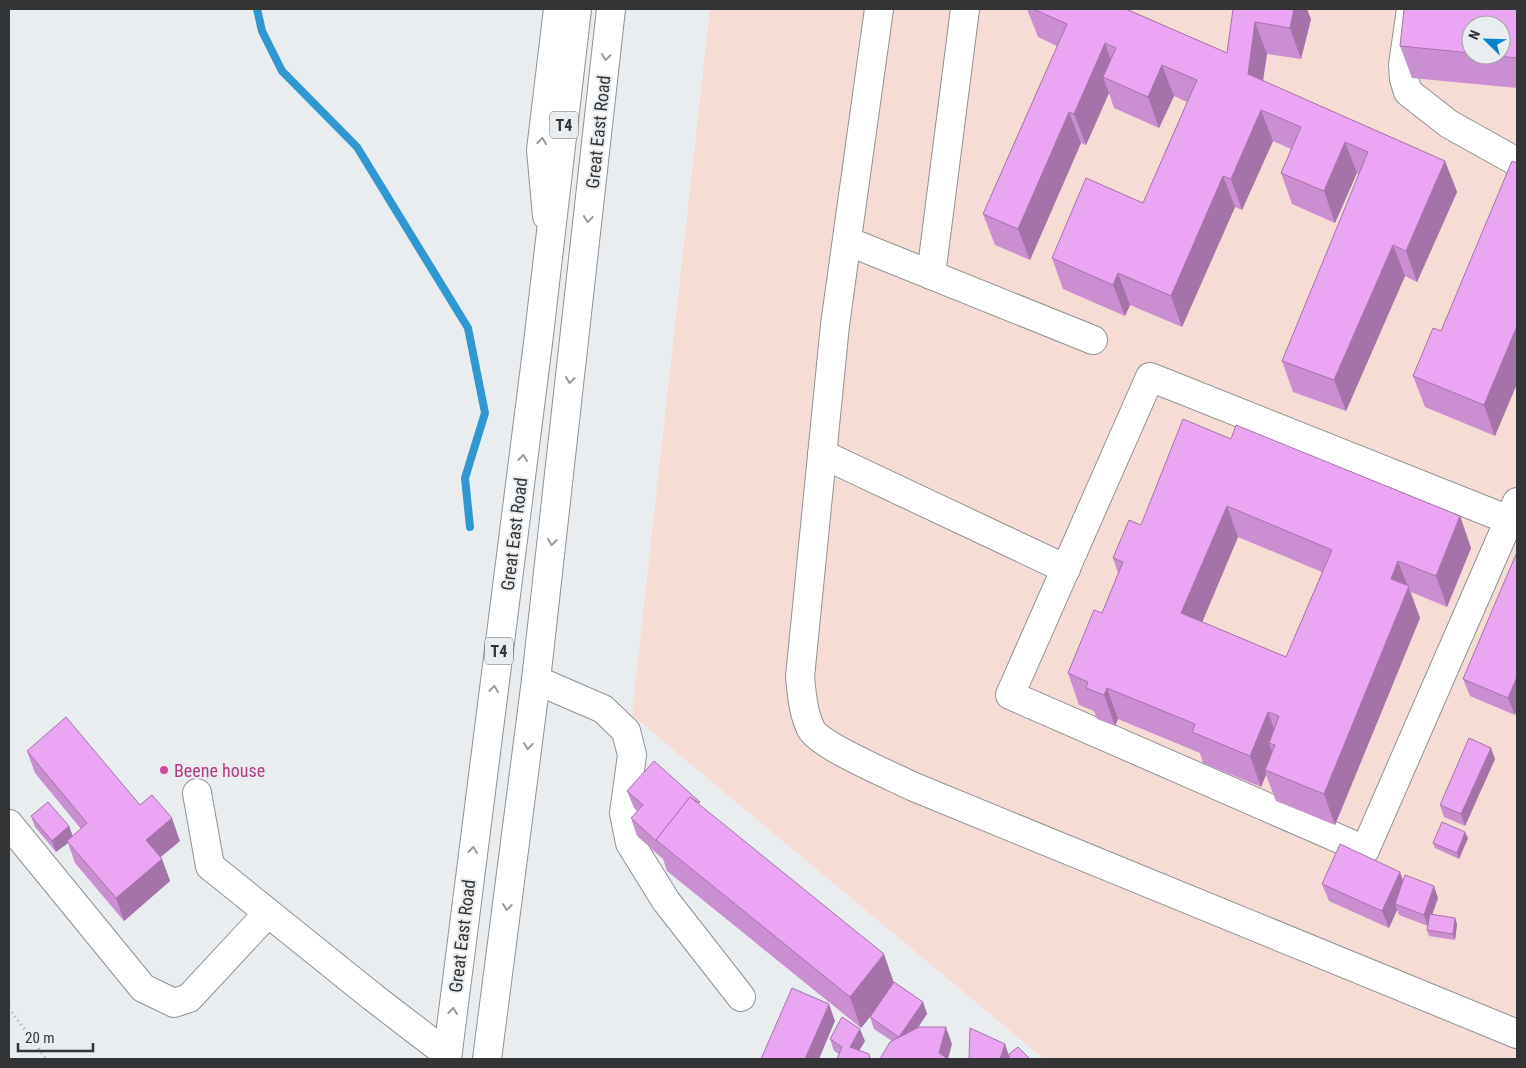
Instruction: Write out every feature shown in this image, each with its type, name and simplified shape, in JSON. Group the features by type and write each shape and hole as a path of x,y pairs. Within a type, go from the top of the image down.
{"main road":[{"path":"550,242 541,150 558,9"},
{"name":"Great East Road","path":"447,1057 550,242 577,9"},
{"name":"Great East Road","path":"487,1059 536,680 611,9"},
{"path":"879,9 835,324 800,677 804,707 812,731 834,748 914,787 1517,1034"},
{"path":"931,275 965,9"},
{"path":"1411,9 1403,64 1404,79 1408,92 1448,124 1517,162"},
{"path":"847,241 1093,340"},
{"path":"1150,376 1513,511 1365,850 1010,696 1150,376"},
{"path":"822,454 1066,569"},
{"path":"536,680 603,709 626,731 632,756 624,813 630,843 666,901 740,997"},
{"path":"197,793 210,866 447,1057"},
{"path":"9,824 143,988 174,1003 189,998 268,913"}],"path":[{"path":"9,1008 46,1059"}],"shaded area":[{"path":"710,9 1517,9 1517,1059 1044,1059 632,715"}],"building":[{"path":"1033,9 1126,9 1227,53 1233,9 1294,9 1290,28 1255,22 1248,74 1445,161 1406,251 1393,245 1334,380 1282,361 1368,152 1345,142 1324,191 1281,173 1301,127 1261,110 1231,179 1223,176 1171,296 1118,273 1113,285 1052,258 1086,178 1143,203 1197,80 1162,65 1148,97 1103,77 1116,48 1105,43 1074,114 1069,112 1018,229 983,214 1067,24"},
{"path":"1404,9 1517,9 1517,58 1511,57 1511,15 1461,15 1461,52 1400,46"},
{"path":"1512,161 1517,163 1517,326 1484,405 1413,376 1433,328 1441,331"},
{"path":"1183,419 1231,439 1236,425 1460,516 1436,576 1398,561 1391,579 1409,586 1324,794 1265,770 1275,745 1269,743 1279,716 1268,712 1250,756 1192,732 1195,724 1107,688 1104,695 1086,688 1088,682 1068,673 1094,610 1102,613 1123,562 1113,558 1129,520 1141,525","holes":["1227,506 1332,550 1286,657 1181,613"]},
{"path":"1517,552 1517,677 1508,698 1463,679"},
{"path":"66,717 140,805 152,795 172,818 146,840 162,859 116,898 67,841 87,823 27,751"},
{"path":"1469,738 1491,748 1461,814 1440,805"},
{"path":"654,761 700,802 690,797 656,841 631,818 643,805 627,791"},
{"path":"690,797 884,954 850,997 656,840"},
{"path":"48,802 69,826 52,841 31,816"},
{"path":"1442,822 1465,832 1457,853 1433,843"},
{"path":"1340,844 1400,872 1382,911 1322,884"},
{"path":"1405,875 1434,886 1424,915 1395,904"},
{"path":"1430,914 1455,918 1453,934 1427,930"},
{"path":"894,982 923,1002 899,1037 870,1017"},
{"path":"792,988 829,1004 805,1059 761,1059"},
{"path":"842,1017 860,1029 850,1047 869,1054 870,1059 837,1059 842,1047 830,1039"},
{"path":"919,1027 946,1027 939,1053 948,1059 880,1059 890,1042"},
{"path":"970,1028 1005,1044 1000,1059 969,1059"},
{"path":"1018,1047 1030,1059 1009,1059 1009,1054"}],"waterway":[{"path":"257,9 262,31 282,71 357,147 468,328 485,413 465,478 470,527"}],"place":[{"name":"Beene house","path":"164,770"}]}
